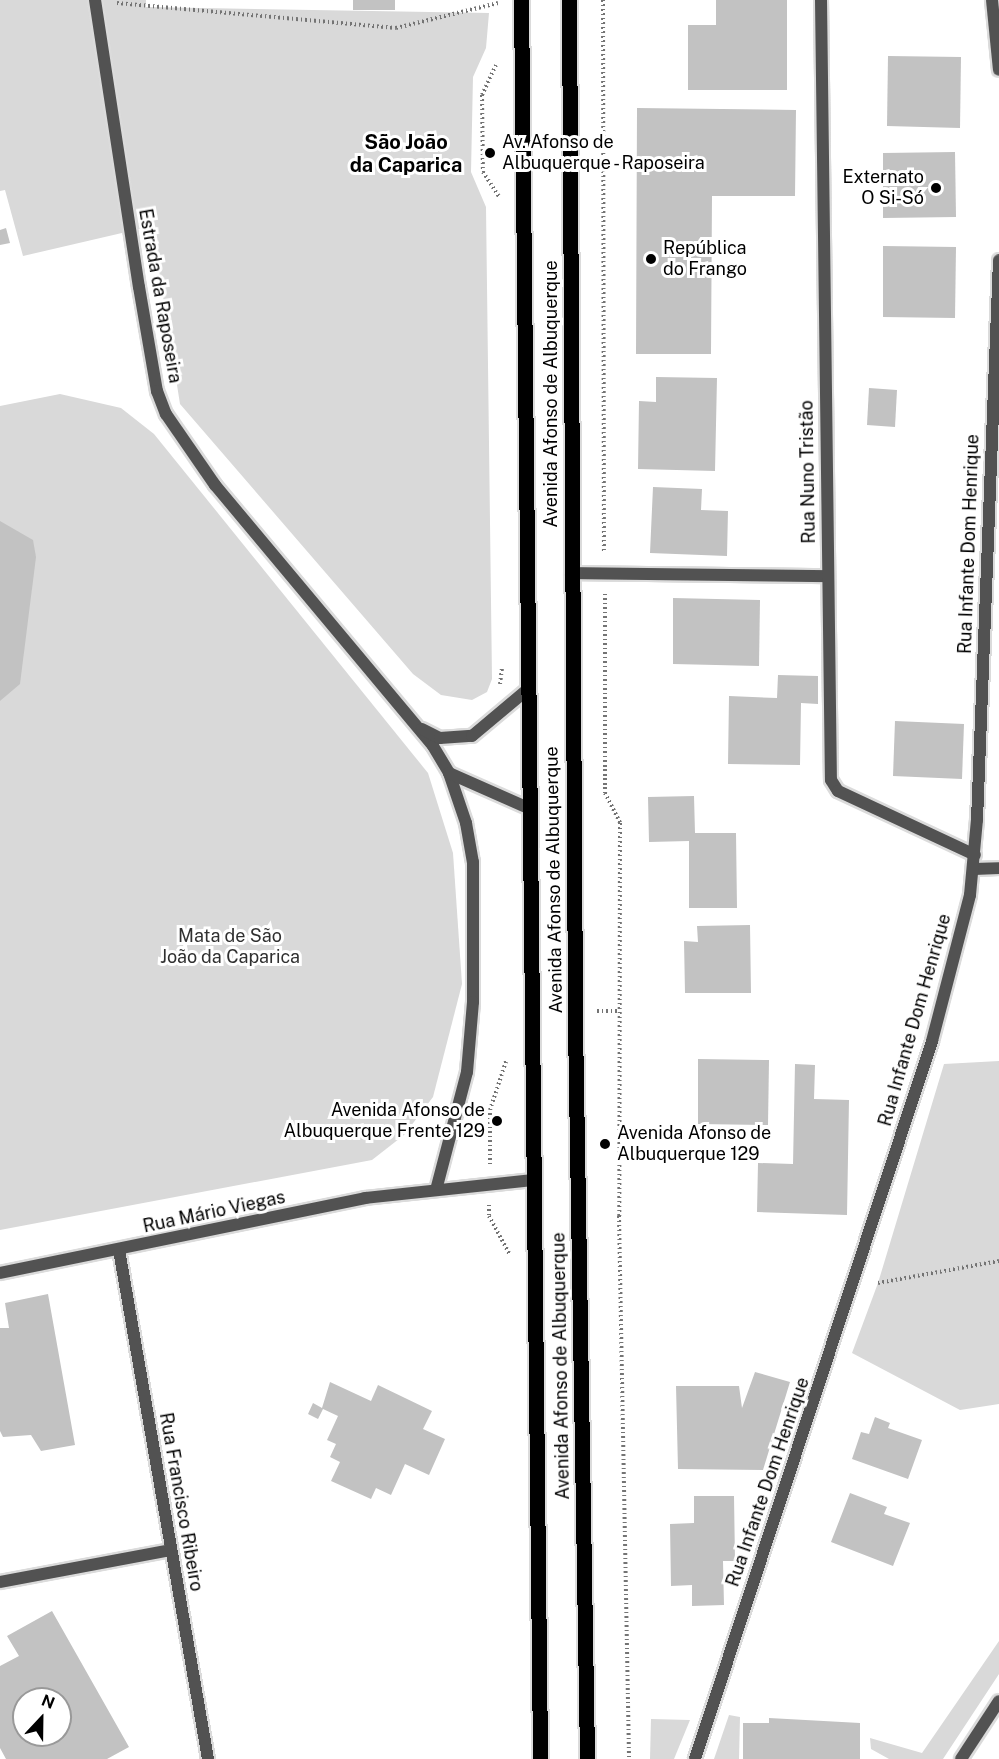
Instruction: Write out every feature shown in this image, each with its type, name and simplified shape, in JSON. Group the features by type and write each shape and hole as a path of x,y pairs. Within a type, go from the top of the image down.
{"main road":[{"name":"Avenida Afonso de Albuquerque","path":"521,0 540,1759"},
{"name":"Avenida Afonso de Albuquerque","path":"569,0 571,573 587,1759"}],"street":[{"name":"Estrada da Raposeira","path":"95,0 139,287 158,392 166,414 215,485 417,727 449,773"},
{"name":"Rua Nuno Tristão","path":"821,0 831,780 838,790 975,855"},
{"path":"992,0 999,70"},
{"name":"Rua Infante Dom Henrique","path":"695,1759 932,1041 974,869 995,449 999,260"},
{"path":"571,573 827,576"},
{"name":"Estrada da Raposeira","path":"417,727 440,738 472,736 528,689"},
{"path":"449,773 528,808"},
{"path":"436,1190 467,1072 473,1002 473,862 466,823 449,773"},
{"path":"974,869 999,868"},
{"name":"Rua Mário Viegas","path":"0,1273 119,1251 365,1198 534,1180"},
{"name":"Rua Francisco Ribeiro","path":"119,1251 208,1759"},
{"path":"0,1582 171,1550"},
{"path":"961,1759 999,1701"}],"path":[{"path":"95,0 396,28 502,2"},
{"path":"603,0 605,793 620,823 619,1216 629,1759"},
{"path":"878,1283 999,1261"}],"green space":[{"path":"0,0 146,0 146,7 489,13 486,48 473,77 471,172 486,207 492,679 487,692 472,700 441,695 413,674 180,404 152,226 23,256 5,190 0,191"},
{"name":"Mata de São João da Caparica","path":"60,394 121,408 154,434 428,773 453,853 462,984 433,1097 404,1135 372,1160 0,1230 0,406"},
{"path":"999,1061 999,1404 960,1410 852,1353 878,1283 944,1064"},
{"path":"999,1641 999,1674 943,1759 889,1759 871,1749 870,1738 922,1753"},
{"path":"729,1715 740,1717 739,1759 714,1759"},
{"path":"651,1719 690,1720 674,1759 650,1759"}],"building":[{"path":"353,0 395,0 395,10 353,10"},
{"path":"716,0 787,0 787,90 688,90 688,25 716,25"},
{"path":"888,56 961,57 960,128 887,126"},
{"path":"637,108 796,110 795,196 712,196 711,354 636,354"},
{"path":"955,152 956,217 883,218 883,153"},
{"path":"6,228 10,243 0,245 0,230"},
{"path":"883,246 956,247 955,318 883,317"},
{"path":"656,377 717,378 715,471 638,469 639,401 656,402"},
{"path":"869,388 897,390 895,427 867,425"},
{"path":"653,487 702,489 701,510 728,511 727,556 650,553"},
{"path":"0,521 33,540 36,557 20,684 0,701"},
{"path":"673,598 760,600 759,666 673,664"},
{"path":"778,675 818,676 818,704 801,703 800,765 728,764 729,696 777,698"},
{"path":"895,721 964,724 962,779 893,776"},
{"path":"694,796 695,833 736,833 737,908 689,908 689,841 649,842 648,797"},
{"path":"750,925 751,993 685,993 684,941 698,942 697,926"},
{"path":"698,1059 769,1060 768,1125 698,1124"},
{"path":"795,1064 815,1065 814,1099 849,1100 847,1215 757,1212 758,1163 793,1164"},
{"path":"48,1294 75,1445 41,1451 31,1435 3,1437 0,1431 0,1328 9,1328 5,1303"},
{"path":"755,1372 790,1382 763,1470 678,1469 676,1386 739,1386 742,1408"},
{"path":"330,1382 371,1401 378,1385 432,1411 423,1429 445,1439 429,1475 405,1464 391,1495 376,1488 371,1499 331,1481 340,1462 330,1457 336,1444 327,1440 338,1416 323,1409 318,1419 308,1414 313,1403 322,1408"},
{"path":"875,1417 890,1423 888,1428 922,1440 908,1479 852,1459 861,1432 869,1434"},
{"path":"850,1493 887,1507 884,1514 910,1523 893,1566 831,1542"},
{"path":"694,1496 734,1496 735,1561 723,1561 724,1605 692,1606 692,1585 671,1586 670,1524 694,1523"},
{"path":"52,1611 129,1747 107,1759 6,1759 0,1748 0,1666 19,1656 7,1636"},
{"path":"769,1718 860,1723 860,1759 743,1759 743,1723 769,1723"}],"place":[{"name":"Av. Afonso de Albuquerque - Raposeira","path":"490,153"},
{"name":"Externato O Si-Só","path":"936,188"},
{"name":"República do Frango","path":"651,259"},
{"name":"Avenida Afonso de Albuquerque Frente 129","path":"497,1121"},
{"name":"Avenida Afonso de Albuquerque 129","path":"605,1144"}],"district":[{"name":"São João da Caparica","path":"406,154"}]}
